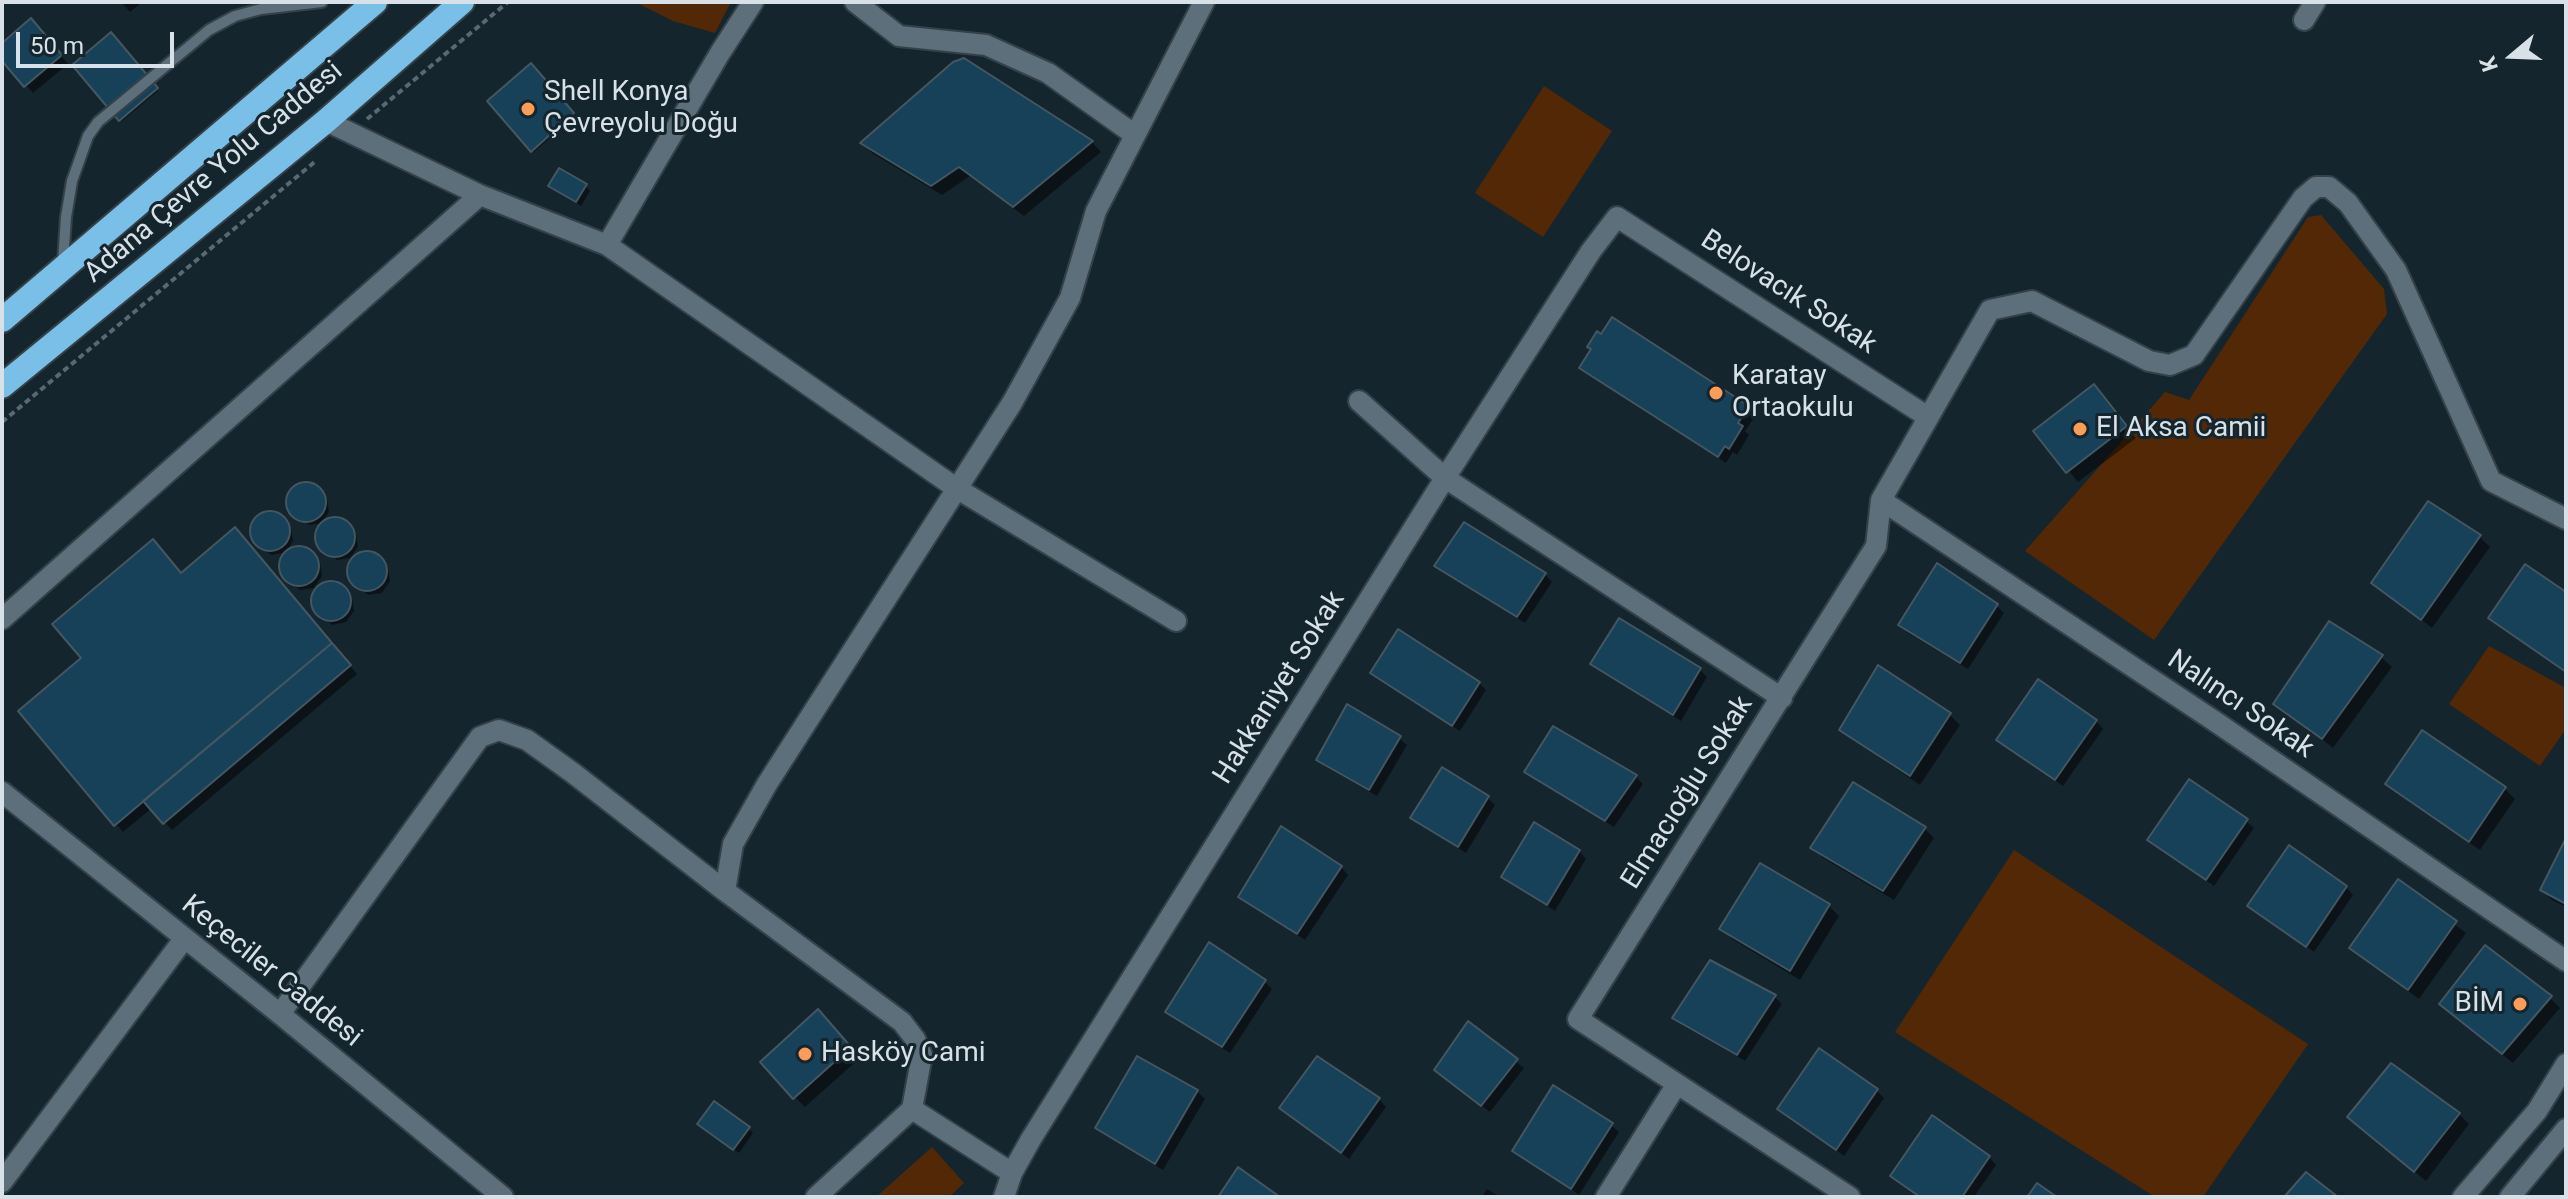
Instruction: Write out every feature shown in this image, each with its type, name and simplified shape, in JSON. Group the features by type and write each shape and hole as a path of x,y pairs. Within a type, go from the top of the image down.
{"highway":[{"name":"Adana Çevre Yolu Caddesi","path":"2,320 375,2"},
{"name":"Adana Çevre Yolu Caddesi","path":"2,386 326,121 462,2"}],"street":[{"path":"607,245 753,2"},
{"path":"855,2 899,36 986,45 1048,73 1135,135"},
{"path":"725,891 733,844 767,784 1012,403 1070,298 1096,211 1204,2"},
{"path":"2304,20 2315,2"},
{"path":"326,121 480,195 607,245 956,488 1176,621"},
{"name":"Elmacıoğlu Sokak","path":"1850,1197 1578,1019 1876,546 1881,500 1990,310 2032,301 2149,361 2170,365 2194,355 2303,198 2316,187 2329,187 2348,203 2396,270 2491,481 2566,519"},
{"path":"2,619 480,195"},
{"name":"Belovacık Sokak","path":"1617,217 1928,417"},
{"name":"Hakkaniyet Sokak","path":"1004,1197 1012,1173 1031,1139 1445,478 1591,251 1617,217"},
{"path":"1359,401 1445,478 1782,698"},
{"name":"Nalıncı Sokak","path":"1881,500 2210,718 2566,961"},
{"path":"280,1014 480,737 499,730 527,740 562,765 902,1022 922,1055 912,1109 816,1197"},
{"name":"Keçeciler Caddesi","path":"2,792 503,1197"},
{"path":"2,1182 184,939"},
{"path":"2463,1197 2537,1111 2566,1064"},
{"path":"1606,1197 1677,1084"},
{"path":"912,1109 1012,1173"},
{"path":"2510,1197 2537,1168 2566,1129"}],"lane":[{"path":"63,268 72,181 88,136 98,122 209,30 235,16 261,9 322,2"}],"path":[{"path":"2,422 508,2"}],"shaded area":[{"path":"635,2 731,2 715,33 673,21"},
{"path":"1544,86 1612,131 1543,237 1475,193"},
{"path":"2321,215 2384,289 2387,314 2154,640 2025,551 2165,392 2189,400 2308,217"},
{"path":"2489,646 2566,688 2566,729 2540,766 2449,704"},
{"path":"2014,850 2308,1044 2203,1197 2155,1197 1895,1032"},
{"path":"932,1147 964,1183 949,1197 876,1197"}],"building":[{"path":"31,18 62,55 24,87 2,61 2,43"},
{"path":"111,32 158,88 119,121 72,65"},
{"path":"964,58 1093,141 1013,207 959,167 931,186 860,143 953,62"},
{"path":"531,63 574,113 531,152 487,101"},
{"path":"559,168 587,184 576,202 548,186"},
{"path":"1612,317 1749,406 1738,423 1743,426 1729,449 1725,446 1718,457 1579,368 1591,349 1587,347 1597,331 1601,334"},
{"name":"El Aksa Camii","path":"2094,384 2127,426 2066,473 2033,431"},
{"path":"306,482 320,488 326,502 320,516 306,522 292,516 286,502 292,488"},
{"path":"2428,501 2481,535 2421,620 2371,583"},
{"path":"270,511 284,517 290,531 284,545 270,551 256,545 250,531 256,517"},
{"path":"335,517 349,523 355,537 349,551 335,557 321,551 315,537 321,523"},
{"path":"1464,522 1546,573 1517,617 1434,566"},
{"path":"235,527 332,643 114,826 18,711 81,658 52,624 153,539 181,573"},
{"path":"299,546 313,552 319,566 313,580 299,586 285,580 279,566 285,552"},
{"path":"367,551 381,557 387,571 381,585 367,591 353,585 347,571 353,557"},
{"path":"1937,563 1998,604 1960,663 1898,625"},
{"path":"2525,564 2566,592 2566,672 2488,618"},
{"path":"331,581 345,587 351,601 345,615 331,621 317,615 311,601 317,587"},
{"path":"1619,618 1701,668 1673,715 1590,664"},
{"path":"2329,621 2383,655 2322,739 2273,704"},
{"path":"1398,629 1480,682 1452,726 1370,673"},
{"path":"332,643 351,665 163,824 143,801"},
{"path":"1878,665 1951,713 1910,776 1839,730"},
{"path":"2038,679 2097,720 2055,780 1996,740"},
{"path":"1347,704 1401,736 1369,790 1316,760"},
{"path":"1553,726 1637,775 1605,821 1524,772"},
{"path":"2422,730 2506,787 2469,842 2385,784"},
{"path":"1442,767 1489,796 1458,847 1410,818"},
{"path":"2189,779 2248,819 2206,880 2147,840"},
{"path":"1853,782 1926,827 1883,891 1810,848"},
{"path":"1534,822 1580,850 1547,905 1501,877"},
{"path":"1281,826 1342,866 1297,934 1238,897"},
{"path":"2566,838 2566,904 2540,890"},
{"path":"2289,845 2347,886 2306,947 2247,906"},
{"path":"1760,863 1830,904 1790,971 1719,929"},
{"path":"2398,879 2457,921 2408,990 2349,948"},
{"path":"1209,942 1266,980 1222,1047 1165,1012"},
{"path":"2485,945 2552,996 2502,1054 2439,1004"},
{"path":"1710,960 1776,995 1737,1055 1672,1018"},
{"name":"Hasköy Cami","path":"818,1009 851,1047 793,1099 760,1062"},
{"path":"1468,1021 1518,1059 1481,1106 1434,1070"},
{"path":"1819,1048 1878,1089 1836,1150 1777,1109"},
{"path":"1137,1056 1198,1090 1155,1164 1095,1128"},
{"path":"1317,1056 1380,1098 1341,1153 1279,1108"},
{"path":"2391,1063 2460,1113 2414,1172 2347,1117"},
{"path":"1553,1085 1613,1123 1571,1189 1512,1151"},
{"path":"714,1101 750,1127 733,1150 697,1124"},
{"path":"1932,1115 1990,1156 1962,1197 1920,1197 1890,1176"},
{"path":"1238,1167 1280,1197 1218,1197"},
{"path":"2306,1172 2338,1197 2284,1197"},
{"path":"2037,1183 2057,1197 2027,1197"}],"place":[{"name":"Shell Konya Çevreyolu Doğu","path":"528,109"},
{"name":"Karatay Ortaokulu","path":"1716,393"},
{"name":"El Aksa Camii","path":"2080,429"},
{"name":"BİM","path":"2520,1004"},
{"name":"Hasköy Cami","path":"805,1054"}]}
